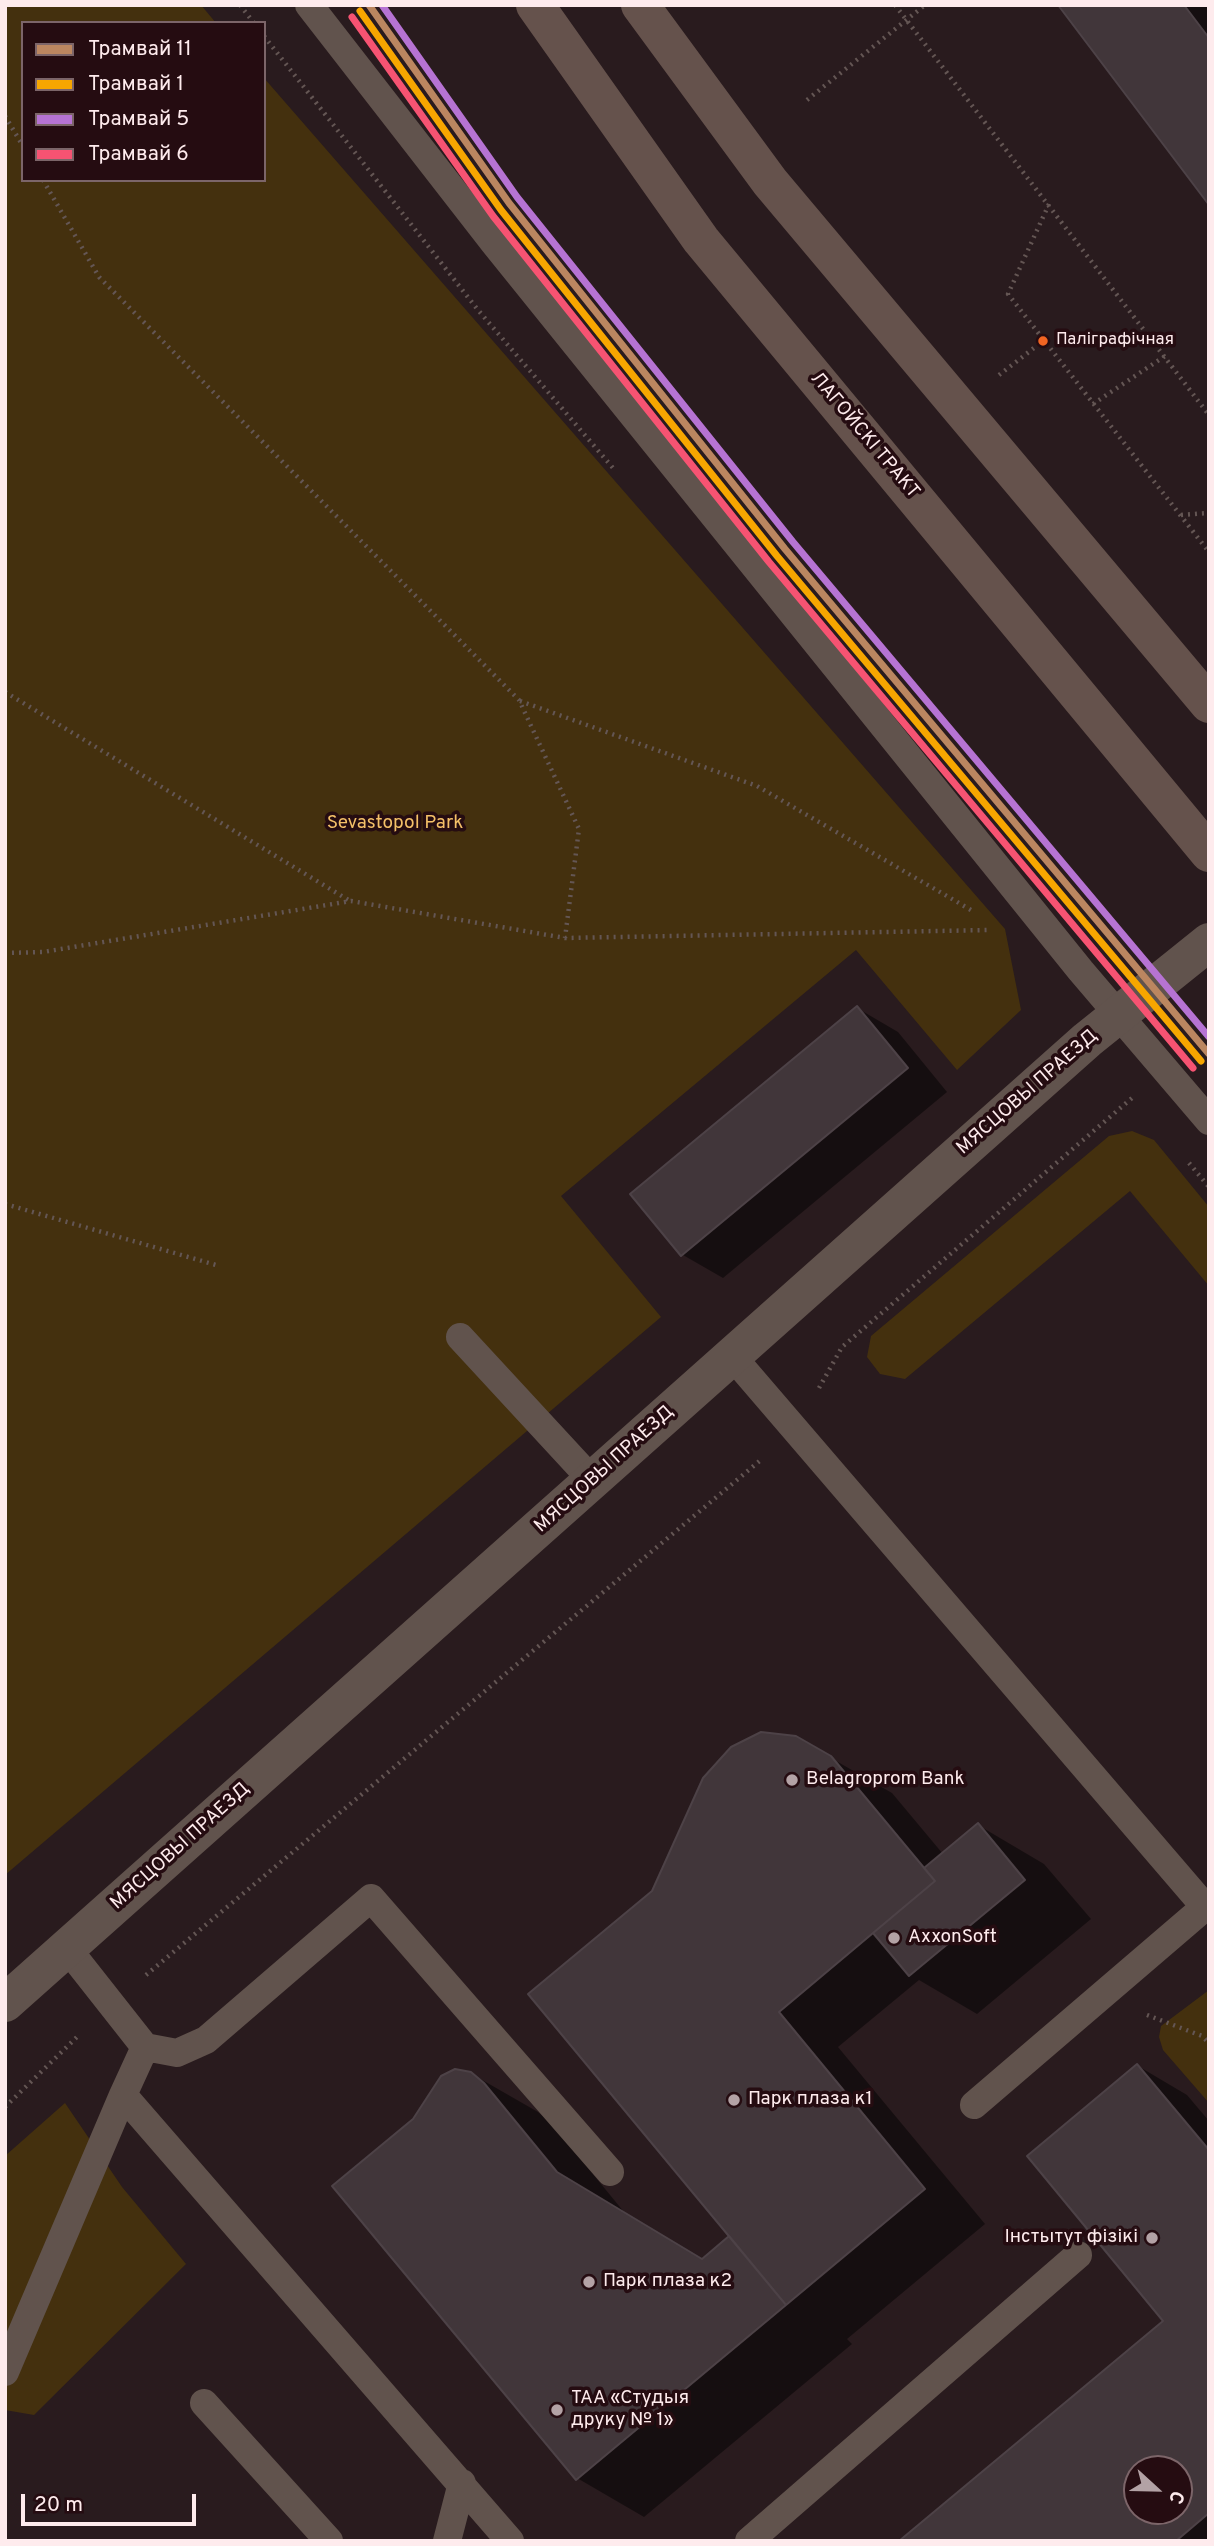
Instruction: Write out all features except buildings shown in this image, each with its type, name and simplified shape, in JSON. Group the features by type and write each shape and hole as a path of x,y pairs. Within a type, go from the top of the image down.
{"main road":[{"name":"ЛАГОЙСКІ ТРАКТ","path":"535,5 701,240 1209,853"},
{"path":"640,5 770,183 1209,704"}],"street":[{"name":"МЯСЦОВЫ ПРАЕЗД","path":"5,2003 1118,1014 1209,942"}],"lane":[{"path":"309,5 494,243 1118,1014 1209,1121"},
{"path":"460,1337 593,1481"},
{"path":"732,1356 1205,1908 974,2105"},
{"path":"67,1948 145,2047 177,2053 206,2040 372,1899 610,2172"},
{"path":"5,2372 145,2047"},
{"path":"123,2095 510,2541"},
{"path":"749,2541 1078,2255"},
{"path":"204,2403 329,2541"},
{"path":"447,2541 462,2483"}],"path":[{"path":"240,5 252,21"},
{"path":"895,5 1209,415"},
{"path":"807,100 925,5"},
{"path":"5,116 21,143"},
{"path":"44,182 99,277 519,700 579,829 565,938"},
{"path":"1049,204 1008,294 1209,552"},
{"path":"1093,404 1165,356"},
{"path":"1180,515 1209,513"},
{"path":"5,692 351,901"},
{"path":"519,700 757,786 981,916"},
{"path":"5,953 43,951 351,901 565,938 991,930"},
{"path":"5,2107 111,2004 796,1430 842,1348 1134,1096"},
{"path":"5,1204 216,1265"},
{"path":"1099,1997 1202,2036 1209,2043"}],"green space":[{"name":"Sevastopol Park","path":"5,5 201,5 214,21 21,21 21,182 266,182 266,80 1005,929 1021,1010 957,1070 856,950 561,1196 661,1317 5,1875"},
{"path":"1132,1131 1154,1140 1209,1207 1209,1286 1130,1191 905,1379 880,1374 867,1357 871,1336 1109,1136"},
{"path":"1209,1990 1209,2103 1163,2050 1159,2037 1161,2026"},
{"path":"65,2103 122,2187 186,2264 34,2415 5,2410 5,2156"}],"tram line":[{"name":"11","path":"369,5 509,203 785,549 1209,1054"},
{"name":"5","path":"382,5 517,197 793,542 1209,1037"},
{"name":"1","path":"360,11 501,210 777,556 1201,1061"},
{"name":"6","path":"352,17 493,216 769,562 1193,1068"}],"place":[{"name":"Паліграфічная","path":"1043,341"},
{"name":"Belagroprom Bank","path":"792,1780"},
{"name":"AxxonSoft","path":"894,1938"},
{"name":"Парк плаза к1","path":"734,2100"},
{"name":"Інстытут фізікі","path":"1152,2238"},
{"name":"Парк плаза к2","path":"589,2282"},
{"name":"ТАА «Студыя друку № 1»","path":"557,2410"}]}
